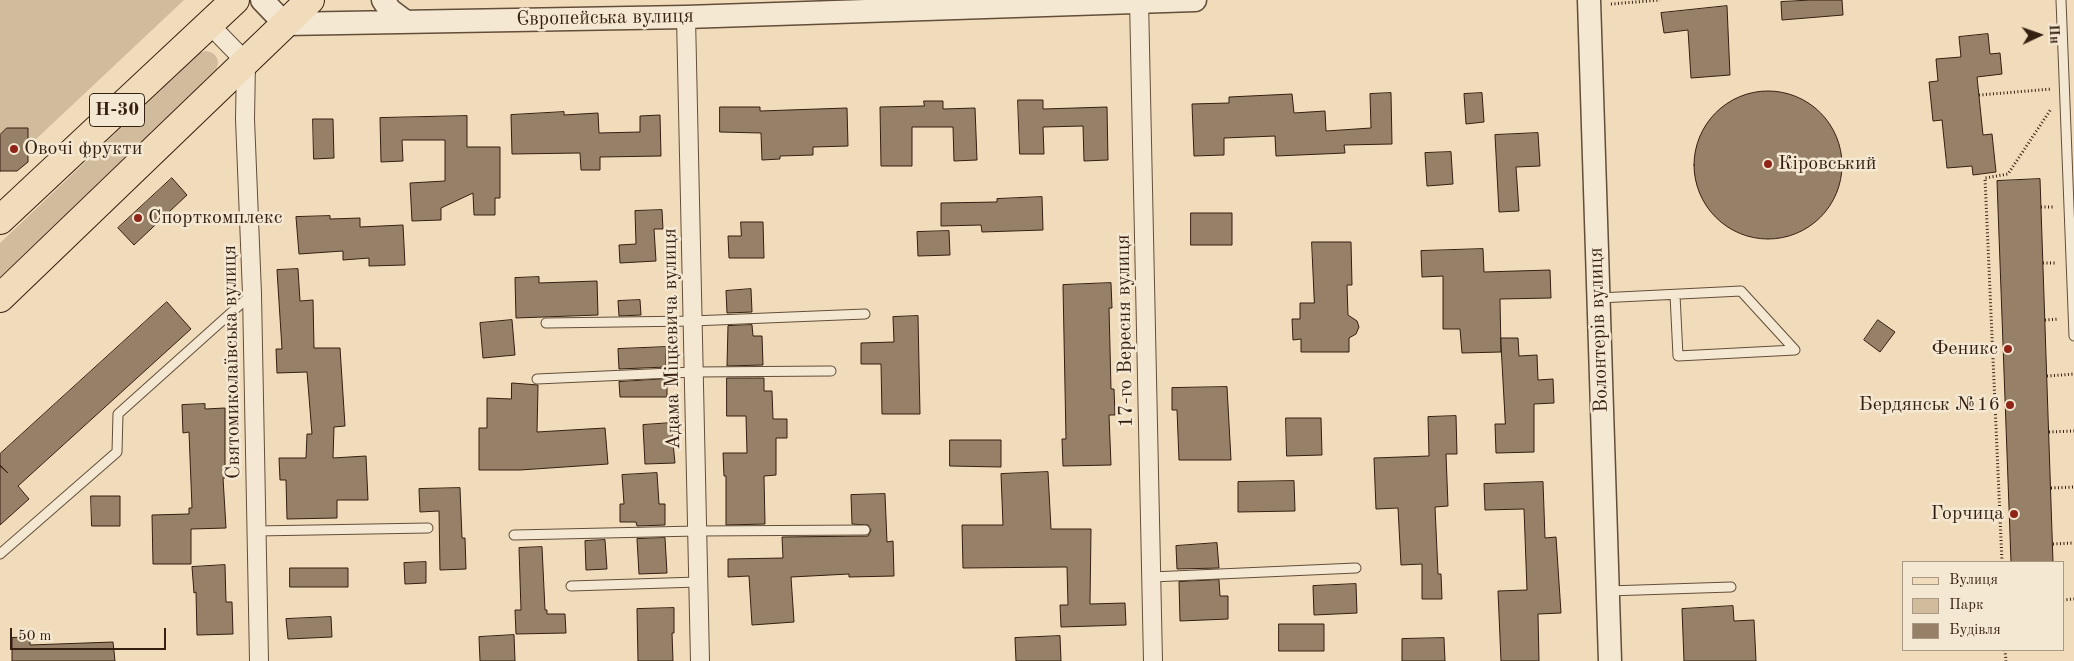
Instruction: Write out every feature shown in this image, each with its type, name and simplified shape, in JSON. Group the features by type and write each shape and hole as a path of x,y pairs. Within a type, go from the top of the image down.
{"main road":[{"name":"Н-30","path":"0,220 234,0"},
{"name":"Н-30","path":"0,298 310,0"}],"street":[{"path":"262,0 285,24"},
{"path":"383,0 390,10 406,22"},
{"name":"Європейська вулиця","path":"285,24 686,17 922,4 1195,0"},
{"name":"17-го Вересня вулиця","path":"1139,1 1153,661"},
{"name":"Волонтерів вулиця","path":"1596,2 1598,298 1610,661"},
{"name":"Адама Міцкевича вулиця","path":"686,17 700,661"},
{"path":"209,24 246,62"},
{"name":"Святомиколаївська вулиця","path":"246,62 245,119 252,294 258,661"}],"lane":[{"path":"2061,0 2069,87 2074,336"},
{"path":"1598,298 1741,291 1795,350 1678,356 1675,295"},
{"path":"0,554 116,452 118,414 252,294"},
{"path":"546,323 692,321 865,314"},
{"path":"537,378 694,372 832,371"},
{"path":"256,531 428,528"},
{"path":"514,535 865,530"},
{"path":"1151,577 1356,568"},
{"path":"571,586 698,582"},
{"path":"1608,591 1731,586"}],"path":[{"path":"1596,2 1660,0"},
{"path":"1979,95 2069,87"},
{"path":"2002,561 1986,178 2008,174 2069,87"},
{"path":"2047,376 2074,374"},
{"path":"2049,432 2074,431"},
{"path":"2051,488 2074,487"},
{"path":"2052,544 2074,543"}],"green space":[{"path":"0,0 184,0 0,173"},
{"path":"205,51 217,57 216,70 0,277 0,243 200,53"}],"building":[{"path":"1842,0 1843,15 1782,20 1781,2"},
{"path":"1727,6 1730,75 1691,78 1688,30 1664,33 1661,13"},
{"path":"1988,34 1990,54 2000,53 2002,74 1977,77 1983,135 1992,134 1996,172 1973,175 1972,166 1947,168 1942,120 1933,121 1929,82 1938,81 1936,59 1961,57 1959,37"},
{"name":"Кіровський","path":"1768,91 1796,96 1809,103 1820,113 1830,124 1837,137 1842,165 1837,193 1830,206 1820,217 1809,227 1796,234 1768,239 1740,234 1727,227 1716,217 1706,206 1699,193 1694,165 1699,137 1706,124 1716,113 1727,103 1740,96"},
{"path":"1391,93 1392,144 1344,145 1345,153 1276,156 1275,136 1224,138 1224,155 1194,156 1192,104 1229,103 1229,97 1292,94 1294,113 1325,111 1326,131 1371,128 1370,94"},
{"path":"1482,93 1484,122 1466,124 1464,94"},
{"path":"1018,100 1043,100 1043,109 1107,107 1108,160 1084,161 1083,126 1043,127 1044,154 1020,154"},
{"path":"924,101 943,101 943,109 975,108 977,160 954,161 953,127 912,127 912,166 881,166 880,107 924,106"},
{"path":"720,107 760,107 760,111 847,108 848,146 813,147 813,155 780,156 780,159 762,160 761,133 720,132"},
{"path":"564,112 564,115 598,113 599,133 640,132 640,116 660,115 661,156 600,157 600,170 581,170 580,153 512,154 511,115"},
{"path":"467,116 467,147 500,147 500,198 495,198 495,215 474,215 473,193 441,208 441,220 412,221 410,183 445,181 445,140 402,140 403,161 381,162 380,118"},
{"path":"313,119 333,119 334,158 314,159"},
{"name":"Овочі фрукти","path":"7,128 28,128 28,162 17,171 0,171 0,135"},
{"path":"1538,133 1540,166 1516,167 1519,211 1499,212 1495,135"},
{"path":"1451,152 1453,184 1427,186 1425,153"},
{"path":"172,178 187,195 134,245 118,228"},
{"path":"2040,179 2053,561 2011,561 1997,181"},
{"path":"1042,197 1043,230 982,232 981,225 941,226 941,203 997,202 997,199"},
{"path":"662,210 663,229 654,229 656,261 620,263 619,245 636,244 635,211"},
{"path":"1191,213 1232,213 1232,245 1191,245"},
{"path":"330,216 330,219 360,218 360,227 403,225 405,265 369,266 369,258 343,260 343,251 299,254 296,217"},
{"path":"741,222 763,222 764,258 729,258 728,236 741,236"},
{"path":"949,231 950,255 918,256 917,232"},
{"path":"1312,242 1351,242 1352,285 1347,285 1348,315 1357,321 1359,327 1356,334 1349,338 1349,352 1301,352 1301,339 1293,340 1292,319 1300,319 1300,303 1314,303"},
{"path":"1483,249 1484,272 1550,270 1551,298 1500,299 1501,352 1462,353 1460,329 1443,329 1443,276 1422,277 1421,251"},
{"path":"298,269 300,301 313,300 314,348 340,348 345,426 334,427 333,458 366,456 368,500 337,500 337,518 287,519 286,480 280,480 279,458 306,458 307,434 312,434 307,372 277,373 276,349 282,349 277,270"},
{"path":"539,277 539,283 597,281 598,315 516,318 515,278"},
{"path":"1111,283 1112,308 1109,308 1111,389 1114,389 1115,415 1109,415 1111,465 1063,466 1062,439 1066,439 1063,285"},
{"path":"751,289 752,312 727,313 726,291"},
{"path":"640,300 641,315 619,316 618,301"},
{"path":"167,302 191,329 18,486 29,499 0,525 0,466 8,473 0,465 0,454"},
{"path":"918,316 920,414 882,414 881,364 861,364 861,343 894,342 893,317"},
{"path":"512,320 515,355 483,358 480,323"},
{"path":"1878,320 1895,332 1880,352 1864,340"},
{"path":"752,325 753,336 762,336 763,365 727,366 728,326"},
{"path":"1501,338 1518,338 1519,356 1537,355 1538,380 1553,379 1554,403 1534,404 1534,452 1496,453 1495,424 1505,424"},
{"path":"666,347 666,367 619,369 618,349"},
{"path":"727,378 764,378 764,391 772,391 773,419 787,419 787,438 776,438 776,475 764,476 765,524 726,525 726,476 724,476 723,453 747,453 746,416 727,416"},
{"path":"667,379 667,397 620,397 619,382"},
{"path":"512,383 538,385 537,432 605,428 608,464 520,470 479,470 479,428 487,428 487,398 511,399"},
{"path":"1227,387 1231,460 1179,460 1177,410 1172,410 1172,388"},
{"path":"205,404 205,409 225,408 225,478 223,478 226,528 191,529 191,564 153,564 152,515 189,514 189,508 192,508 189,432 183,433 182,405"},
{"path":"1456,416 1457,454 1446,454 1448,506 1435,507 1438,574 1441,574 1442,599 1422,599 1422,564 1401,565 1398,508 1376,509 1374,458 1429,456 1428,417"},
{"path":"1286,418 1321,418 1322,455 1287,456"},
{"path":"671,423 675,463 645,464 643,425"},
{"path":"950,440 1001,440 1001,467 950,466"},
{"path":"1048,472 1051,529 1091,529 1090,604 1125,603 1126,625 1061,627 1060,605 1068,605 1067,567 963,568 962,525 1003,525 1001,474"},
{"path":"657,473 659,504 665,504 665,525 637,526 636,522 620,522 620,504 624,504 622,475"},
{"path":"1294,481 1295,511 1238,512 1238,482"},
{"path":"1543,482 1545,538 1556,537 1561,613 1538,614 1539,661 1501,661 1498,591 1527,590 1524,509 1485,510 1484,484"},
{"path":"460,488 462,538 465,538 466,569 440,570 439,511 420,512 419,489"},
{"path":"885,494 887,542 893,541 894,576 849,577 849,574 791,577 794,622 752,625 749,576 728,577 728,559 783,558 782,537 868,536 871,530 868,525 852,524 851,495"},
{"path":"91,496 120,496 120,526 92,526"},
{"path":"665,538 667,573 639,574 637,539"},
{"path":"605,540 607,569 586,570 585,541"},
{"path":"1217,543 1219,568 1177,569 1176,546"},
{"path":"542,547 545,610 547,610 547,614 565,614 566,633 516,634 515,610 521,610 519,548"},
{"path":"426,562 426,583 405,584 404,563"},
{"path":"225,565 226,602 232,602 233,634 197,635 196,592 194,593 192,567"},
{"path":"290,568 348,568 348,587 290,587"},
{"path":"1219,580 1220,596 1228,596 1228,619 1180,621 1179,582"},
{"path":"1356,584 1357,613 1314,615 1313,586"},
{"path":"1733,606 1734,621 1754,620 1756,661 1684,661 1682,609"},
{"path":"674,608 674,633 672,633 673,661 638,661 637,609"},
{"path":"331,617 332,637 288,639 286,619"},
{"path":"1279,624 1324,624 1324,651 1279,651"},
{"path":"514,635 515,661 480,661 479,637"},
{"path":"1060,636 1061,661 1016,661 1015,638"},
{"path":"30,637 30,645 113,642 115,661 12,661 12,638"},
{"path":"1444,638 1445,661 1402,661 1402,639"}],"place":[{"name":"Овочі фрукти","path":"14,149"},
{"name":"Кіровський","path":"1768,164"},
{"name":"Спорткомплекс","path":"138,218"},
{"name":"Феникс","path":"2008,349"},
{"name":"Бердянськ №16","path":"2010,405"},
{"name":"Горчица","path":"2014,514"}]}
